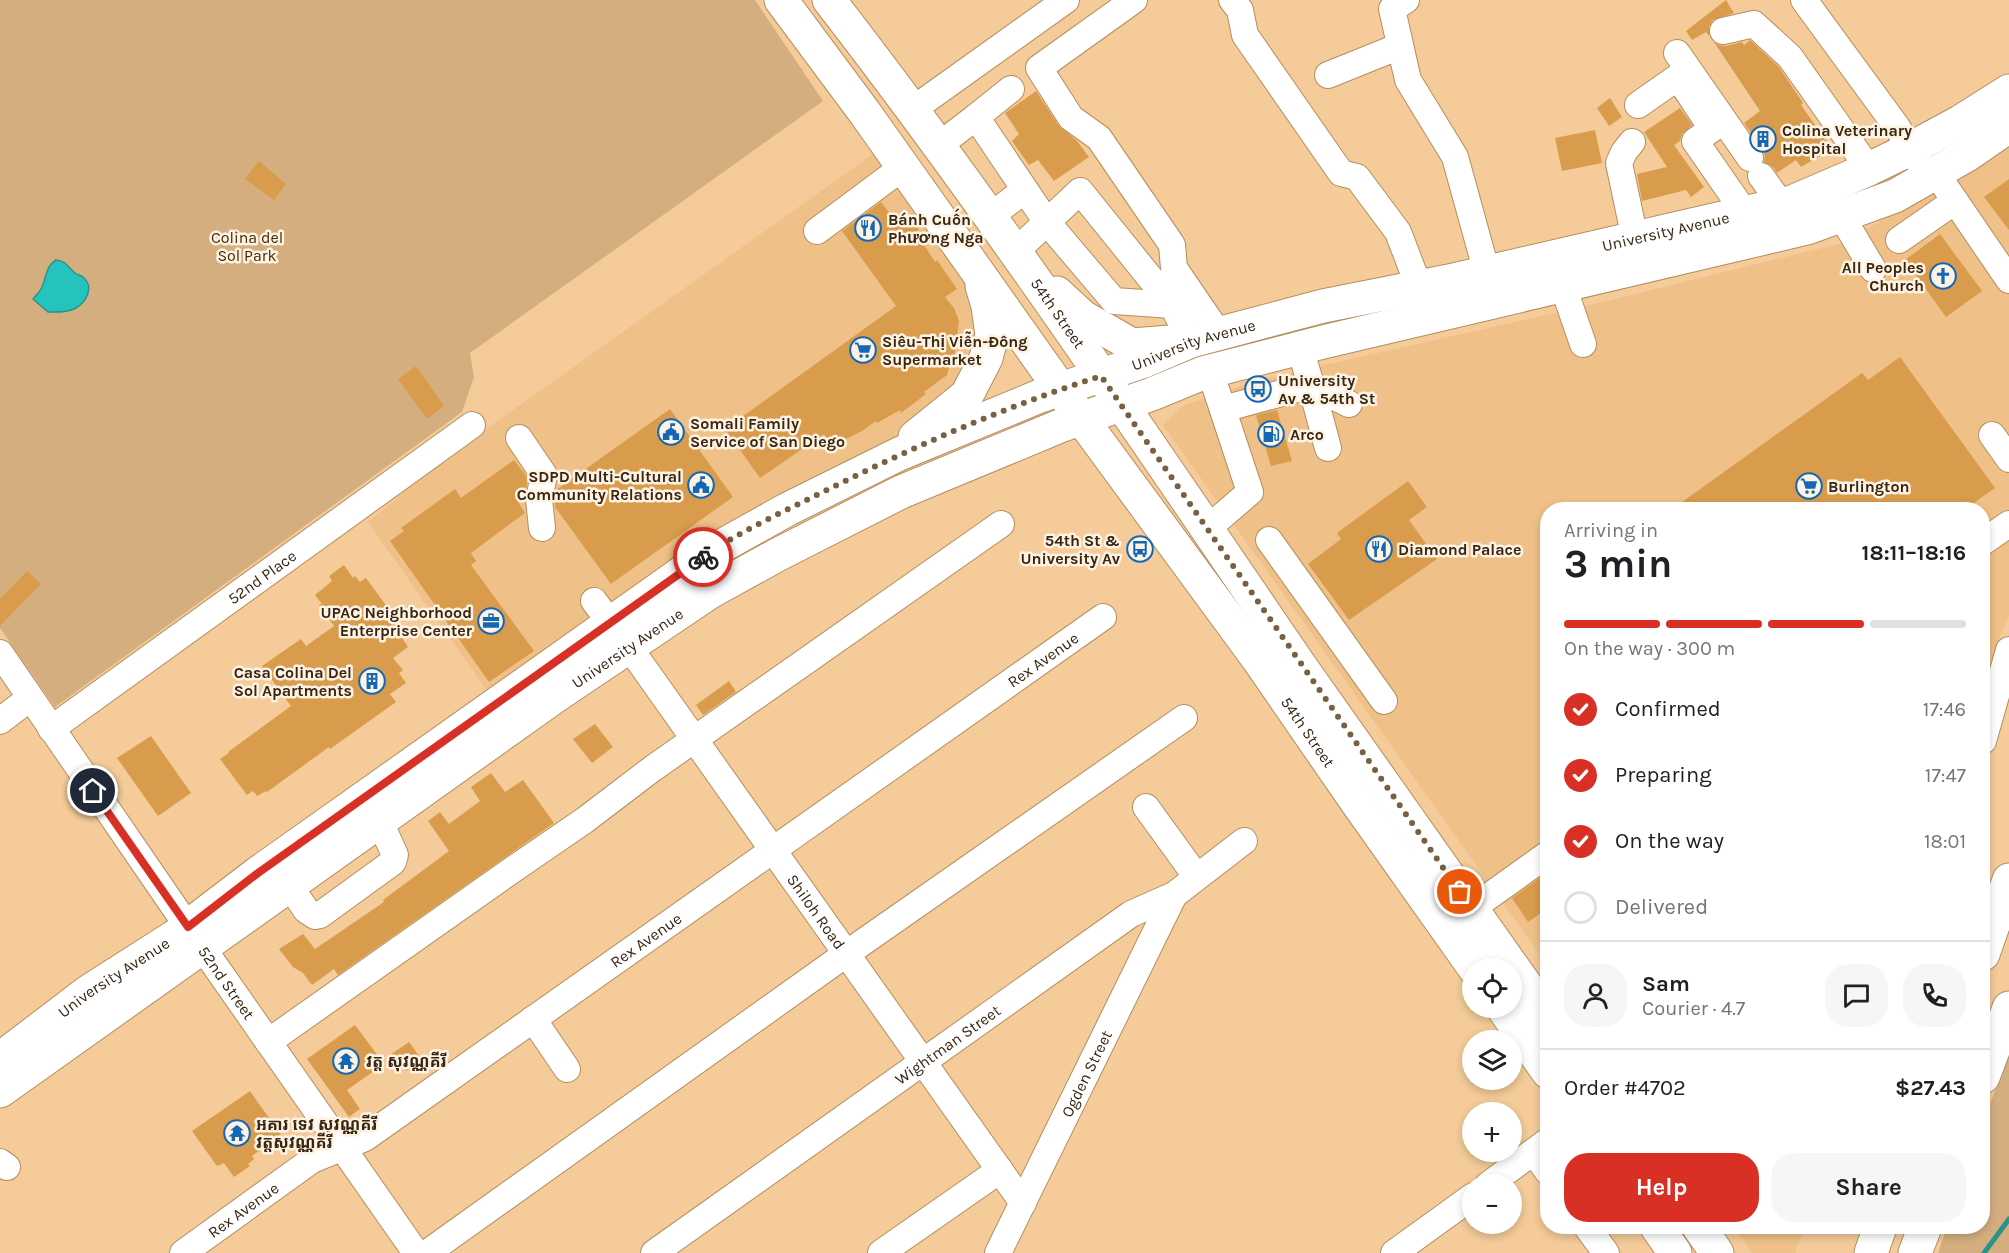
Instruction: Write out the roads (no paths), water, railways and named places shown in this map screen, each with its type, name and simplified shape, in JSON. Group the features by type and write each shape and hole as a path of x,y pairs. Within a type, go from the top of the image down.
{"main road":[{"name":"54th Street","path":"781,0 903,166 1081,418 1283,696 1467,958"},
{"name":"54th Street","path":"829,0 989,217 1540,1006"},
{"name":"University Avenue","path":"0,1091 195,937 258,873 711,552 788,509 899,454 1061,389 1144,361 1205,337 1323,306 1487,273 1781,204 1869,169 1910,149 1960,122 2009,91"},
{"name":"University Avenue","path":"0,1059 88,992 290,886 380,822 557,695 612,623 710,592 901,492 1081,418 1210,371 1807,228 1895,196 2007,131"},
{"path":"1014,253 1083,317 1132,345 1205,337"},
{"path":"899,454 915,436 967,395 986,358 992,335 988,306 978,272"},
{"path":"1283,696 1325,728 1345,729"},
{"path":"1990,934 2009,880"},
{"path":"1990,1058 2009,1008"},
{"path":"1510,1018 1540,1061"},
{"path":"1662,1234 1675,1253"},
{"path":"1704,1234 1717,1253"},
{"path":"1871,1253 1878,1234"},
{"path":"1915,1253 1922,1234"}],"street":[{"path":"912,110 1066,0"},
{"path":"1134,0 1039,68 1071,118 1099,138 1172,245 1174,268 1205,337"},
{"path":"1232,0 1240,10 1245,35 1341,172 1357,177 1398,232 1419,287"},
{"path":"1406,0 1392,9 1408,80 1455,156 1487,273"},
{"path":"1804,0 1910,149 1955,201 2009,280"},
{"path":"1723,31 1754,24 1790,57 1869,169"},
{"path":"1328,75 1400,46"},
{"path":"1677,53 1781,204"},
{"path":"1638,105 1677,77 1712,129 1695,141 1745,213"},
{"path":"938,146 1011,89"},
{"path":"976,117 1047,221 1114,301 1172,304"},
{"path":"1632,142 1624,152 1619,164 1635,238"},
{"path":"817,231 903,166"},
{"path":"1824,188 1873,268"},
{"path":"989,217 1025,190"},
{"path":"1014,253 1080,191 1172,304 1205,337"},
{"path":"1899,240 1955,201"},
{"path":"1563,286 1583,344"},
{"path":"1300,348 1328,448"},
{"path":"1207,529 1250,492 1210,371"},
{"path":"1223,409 1311,385 1349,405"},
{"name":"52nd Place","path":"51,729 472,426"},
{"path":"1992,435 2009,459"},
{"path":"519,438 544,475 539,498 542,528"},
{"path":"268,1042 1001,524"},
{"path":"1990,537 2009,524"},
{"path":"1269,540 1384,701"},
{"name":"Rex Avenue","path":"183,1253 312,1160 365,1138 1103,616"},
{"name":"Shiloh Road","path":"612,623 1023,1203"},
{"path":"1990,716 2009,650"},
{"name":"52nd Street","path":"0,653 416,1253"},
{"path":"0,721 30,698"},
{"path":"427,1253 846,954 1184,718"},
{"path":"1146,807 1197,876"},
{"name":"Wightman Street","path":"654,1253 1131,914 1174,895 1244,841"},
{"path":"1471,909 1540,860"},
{"name":"Ogden Street","path":"998,1253 1174,895"},
{"path":"533,1019 567,1069"},
{"path":"1508,1174 1540,1157"},
{"path":"882,1253 1000,1170"},
{"path":"1394,1253 1462,1204"},
{"path":"1592,1234 1606,1253"}],"water":[{"path":"56,260 65,263 87,281 88,294 83,302 73,310 48,312 33,299 41,289 50,266"}],"waterway":[{"path":"1984,1253 2009,1219"}],"place":[{"name":"Colina Veterinary Hospital","path":"1763,139"},
{"name":"Bánh Cuốn Phương Nga","path":"868,228"},
{"name":"All Peoples Church","path":"1943,276"},
{"name":"Siêu-Thị Viễn-Đông Supermarket","path":"863,350"},
{"name":"University Av & 54th St","path":"1258,389"},
{"name":"Somali Family Service of San Diego","path":"671,432"},
{"name":"Arco","path":"1271,434"},
{"name":"SDPD Multi-Cultural Community Relations","path":"701,485"},
{"name":"Burlington","path":"1809,486"},
{"name":"54th St & University Av","path":"1140,549"},
{"name":"Diamond Palace","path":"1379,549"},
{"name":"UPAC Neighborhood Enterprise Center","path":"491,621"},
{"name":"Casa Colina Del Sol Apartments","path":"372,681"},
{"name":"វត្ត សុវណ្ណគីរី","path":"346,1061"},
{"name":"អគារ ទេវ សុវណ្ណគីរី វត្តសុវណ្ណគីរី","path":"237,1133"}],"park label":[{"name":"Colina del Sol Park","path":"247,246"}]}
